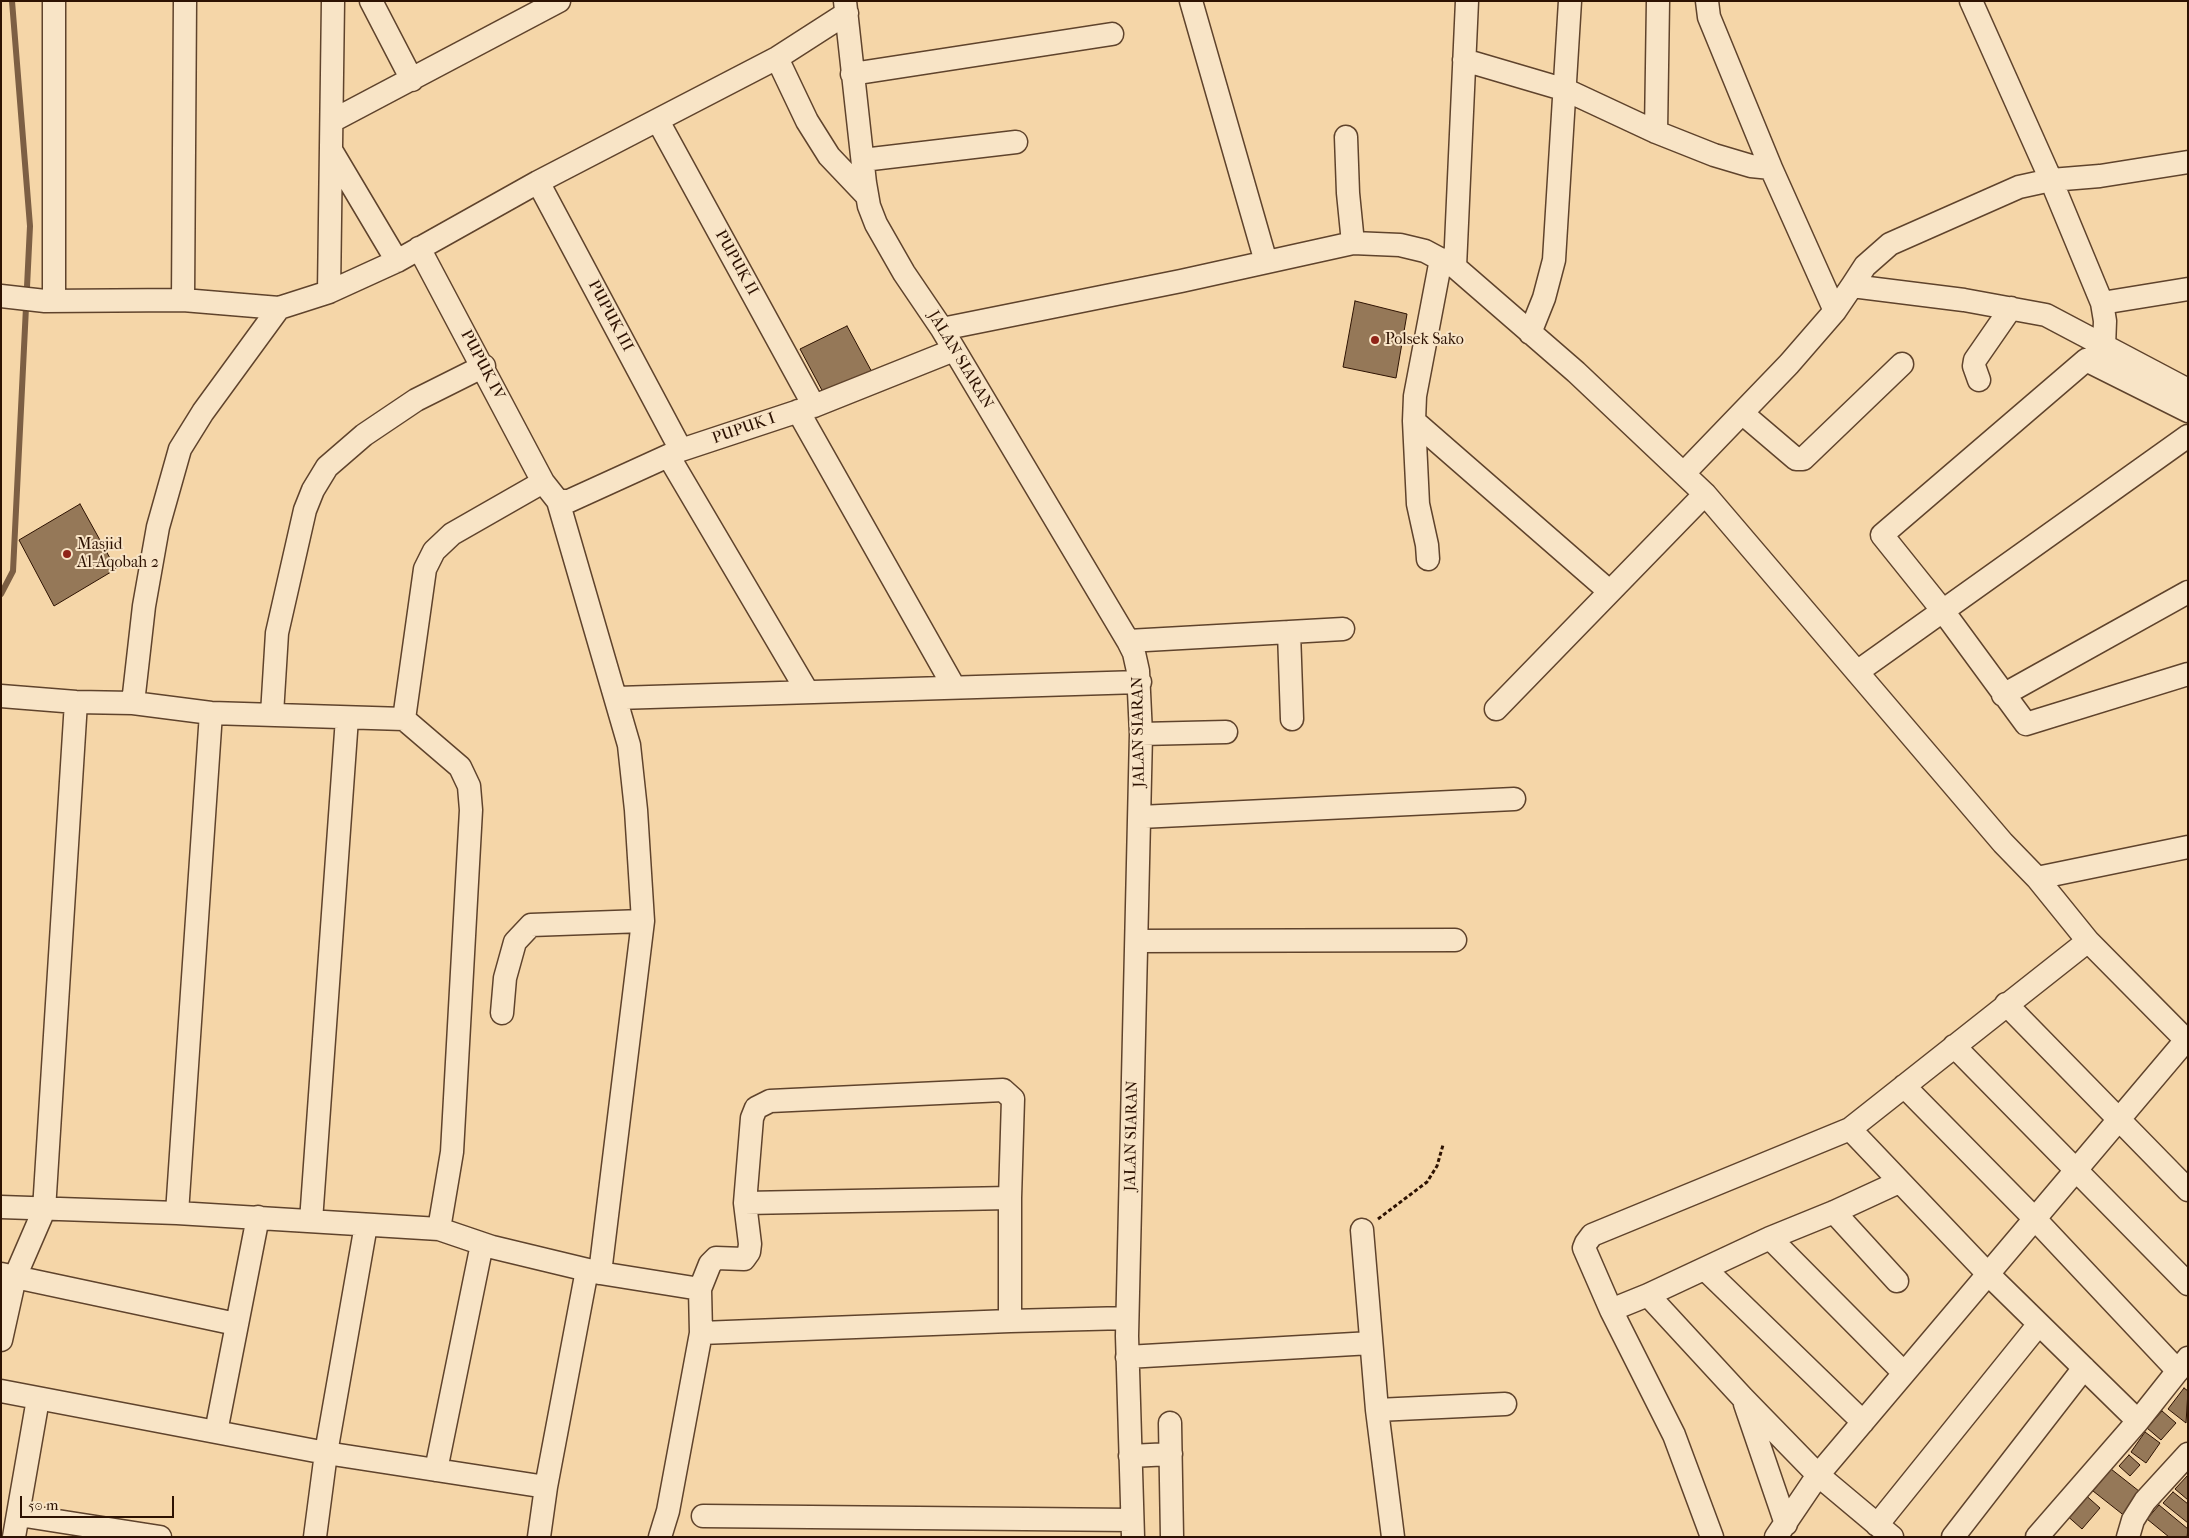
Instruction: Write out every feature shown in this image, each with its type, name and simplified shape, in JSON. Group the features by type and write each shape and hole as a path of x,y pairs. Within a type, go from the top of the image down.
{"street":[{"path":"49,301 54,1"},
{"path":"183,300 185,1"},
{"path":"329,292 333,1"},
{"path":"371,1 412,80"},
{"path":"332,121 559,1"},
{"path":"1191,1 1266,262"},
{"path":"1428,560 1428,544 1418,504 1414,422 1415,396 1448,263 1467,1"},
{"path":"1530,333 1544,298 1554,260 1570,1"},
{"path":"1656,132 1658,1"},
{"path":"1707,1 1709,17 1771,168 1835,310"},
{"path":"1971,1 2051,180 2102,302 2105,322 2104,346"},
{"path":"5,297 49,301 183,300 279,308 329,292 397,261 538,182 777,58 846,7"},
{"name":"JALAN SIARAN","path":"846,7 867,196 872,214 885,241 942,329 1128,641 1136,660 1140,682 1141,734 1128,1318 1132,1529"},
{"path":"852,74 1112,34"},
{"path":"777,58 807,121 829,156 867,196"},
{"path":"1464,60 1566,90 1656,132 1714,155 1751,166 1771,168"},
{"name":"PUPUK II","path":"658,121 806,408 954,687"},
{"path":"1346,137 1348,193 1353,244"},
{"path":"863,160 1016,142"},
{"path":"331,150 397,261"},
{"path":"1684,473 1789,364 1835,310 1865,266 1890,244 2019,187 2051,180 2100,176 2188,162"},
{"name":"PUPUK III","path":"538,182 675,453 807,691"},
{"path":"942,329 1353,244 1400,245 1425,251 1448,263 1576,372 1705,494 2002,842 2037,878 2088,942 2187,1041 1818,1475 1782,1533"},
{"name":"PUPUK IV","path":"420,248 484,366 543,482"},
{"path":"1852,286 2011,308 2046,315 2188,390"},
{"path":"2102,302 2188,289"},
{"path":"133,703 144,606 158,527 180,449 203,412 279,308"},
{"path":"1979,380 1974,366 1975,360 2011,308"},
{"name":"PUPUK I","path":"558,501 569,501 675,453 806,408 954,350"},
{"path":"2188,411 2086,360 1882,535 1943,611 2026,724 2188,674"},
{"path":"1742,413 1796,458 1804,459 1902,364"},
{"path":"272,714 278,633 305,510 313,490 328,467 364,435 416,400 484,366"},
{"path":"1414,422 1609,591"},
{"path":"1857,672 2188,436"},
{"path":"404,718 425,568 434,551 452,534 543,482 558,501 629,745 636,810 643,921 594,1272 546,1487 539,1537"},
{"path":"1496,710 1609,591 1705,494"},
{"path":"2003,695 2188,592"},
{"path":"1128,641 1343,629"},
{"path":"1289,632 1292,719"},
{"path":"616,698 1140,682"},
{"path":"1,696 76,702 133,703 211,713 404,718 460,767 469,786 471,810 452,1152 439,1229"},
{"path":"1,1340 8,1275 44,1210 76,702"},
{"path":"177,1212 211,713"},
{"path":"311,1221 347,718"},
{"path":"1141,734 1226,732"},
{"path":"1140,817 1514,799"},
{"path":"2037,878 2188,847"},
{"path":"502,1013 505,978 515,942 531,925 643,921"},
{"path":"1137,941 1454,940"},
{"path":"1712,1537 1674,1435 1611,1310 1584,1248 1592,1234 1850,1129 2006,1004 2088,942"},
{"path":"2006,1004 2188,1190"},
{"path":"1954,1046 2188,1284"},
{"path":"1904,1086 2183,1364 2138,1421 2037,1537"},
{"path":"660,1537 668,1511 701,1333 700,1289 710,1264 716,1258 744,1259 747,1256 750,1244 745,1203 752,1118 756,1108 770,1101 1003,1090 1013,1099 1010,1198 1010,1321"},
{"path":"1850,1129 1988,1274 2138,1421"},
{"path":"1611,1310 1899,1182"},
{"path":"745,1203 1010,1198"},
{"path":"1,1207 44,1210 177,1212 439,1229 482,1244 594,1272 700,1289"},
{"path":"1834,1212 1897,1281"},
{"path":"216,1432 258,1217"},
{"path":"315,1537 326,1453 366,1224"},
{"path":"1362,1230 1377,1410 1393,1537"},
{"path":"1770,1238 1904,1373"},
{"path":"436,1470 482,1244"},
{"path":"1705,1269 1863,1422"},
{"path":"8,1275 236,1324"},
{"path":"1648,1295 1743,1398 1818,1475 1885,1531 2039,1324"},
{"path":"701,1333 1128,1318"},
{"path":"1128,1357 1371,1343"},
{"path":"1953,1537 2084,1368"},
{"path":"1,1390 38,1399 326,1453 546,1487"},
{"path":"1743,1398 1782,1533"},
{"path":"14,1537 38,1399"},
{"path":"1377,1410 1504,1404"},
{"path":"1170,1423 1172,1537"},
{"path":"1130,1456 1171,1454"},
{"path":"2128,1537 2133,1520 2145,1501 2188,1454"},
{"path":"19,1515 160,1537"},
{"path":"703,1516 1132,1529"}],"path":[{"path":"1362,1230 1427,1182 1437,1166 1443,1145"}],"building":[{"name":"Polsek Sako","path":"1355,301 1407,314 1396,378 1343,367"},
{"path":"847,326 873,374 824,394 800,349"},
{"name":"Masjid Al-Aqobah 2","path":"80,504 116,569 54,606 19,540"},
{"path":"2184,1388 2188,1391 2186,1423 2168,1409"},
{"path":"2162,1411 2176,1423 2161,1440 2147,1428"},
{"path":"2145,1432 2160,1443 2146,1463 2131,1452"},
{"path":"2129,1455 2140,1465 2130,1476 2119,1466"},
{"path":"2111,1469 2144,1495 2126,1517 2093,1491"},
{"path":"2188,1475 2188,1500 2175,1489"},
{"path":"2082,1492 2100,1508 2082,1529 2064,1513"},
{"path":"2173,1492 2188,1504 2188,1523 2163,1503"},
{"path":"2159,1505 2188,1529 2187,1537 2169,1537 2147,1519"}],"waterway":[{"path":"1,594 13,571 30,226 12,1"}],"place":[{"name":"Polsek Sako","path":"1375,340"},
{"name":"Masjid Al-Aqobah 2","path":"67,554"}]}
